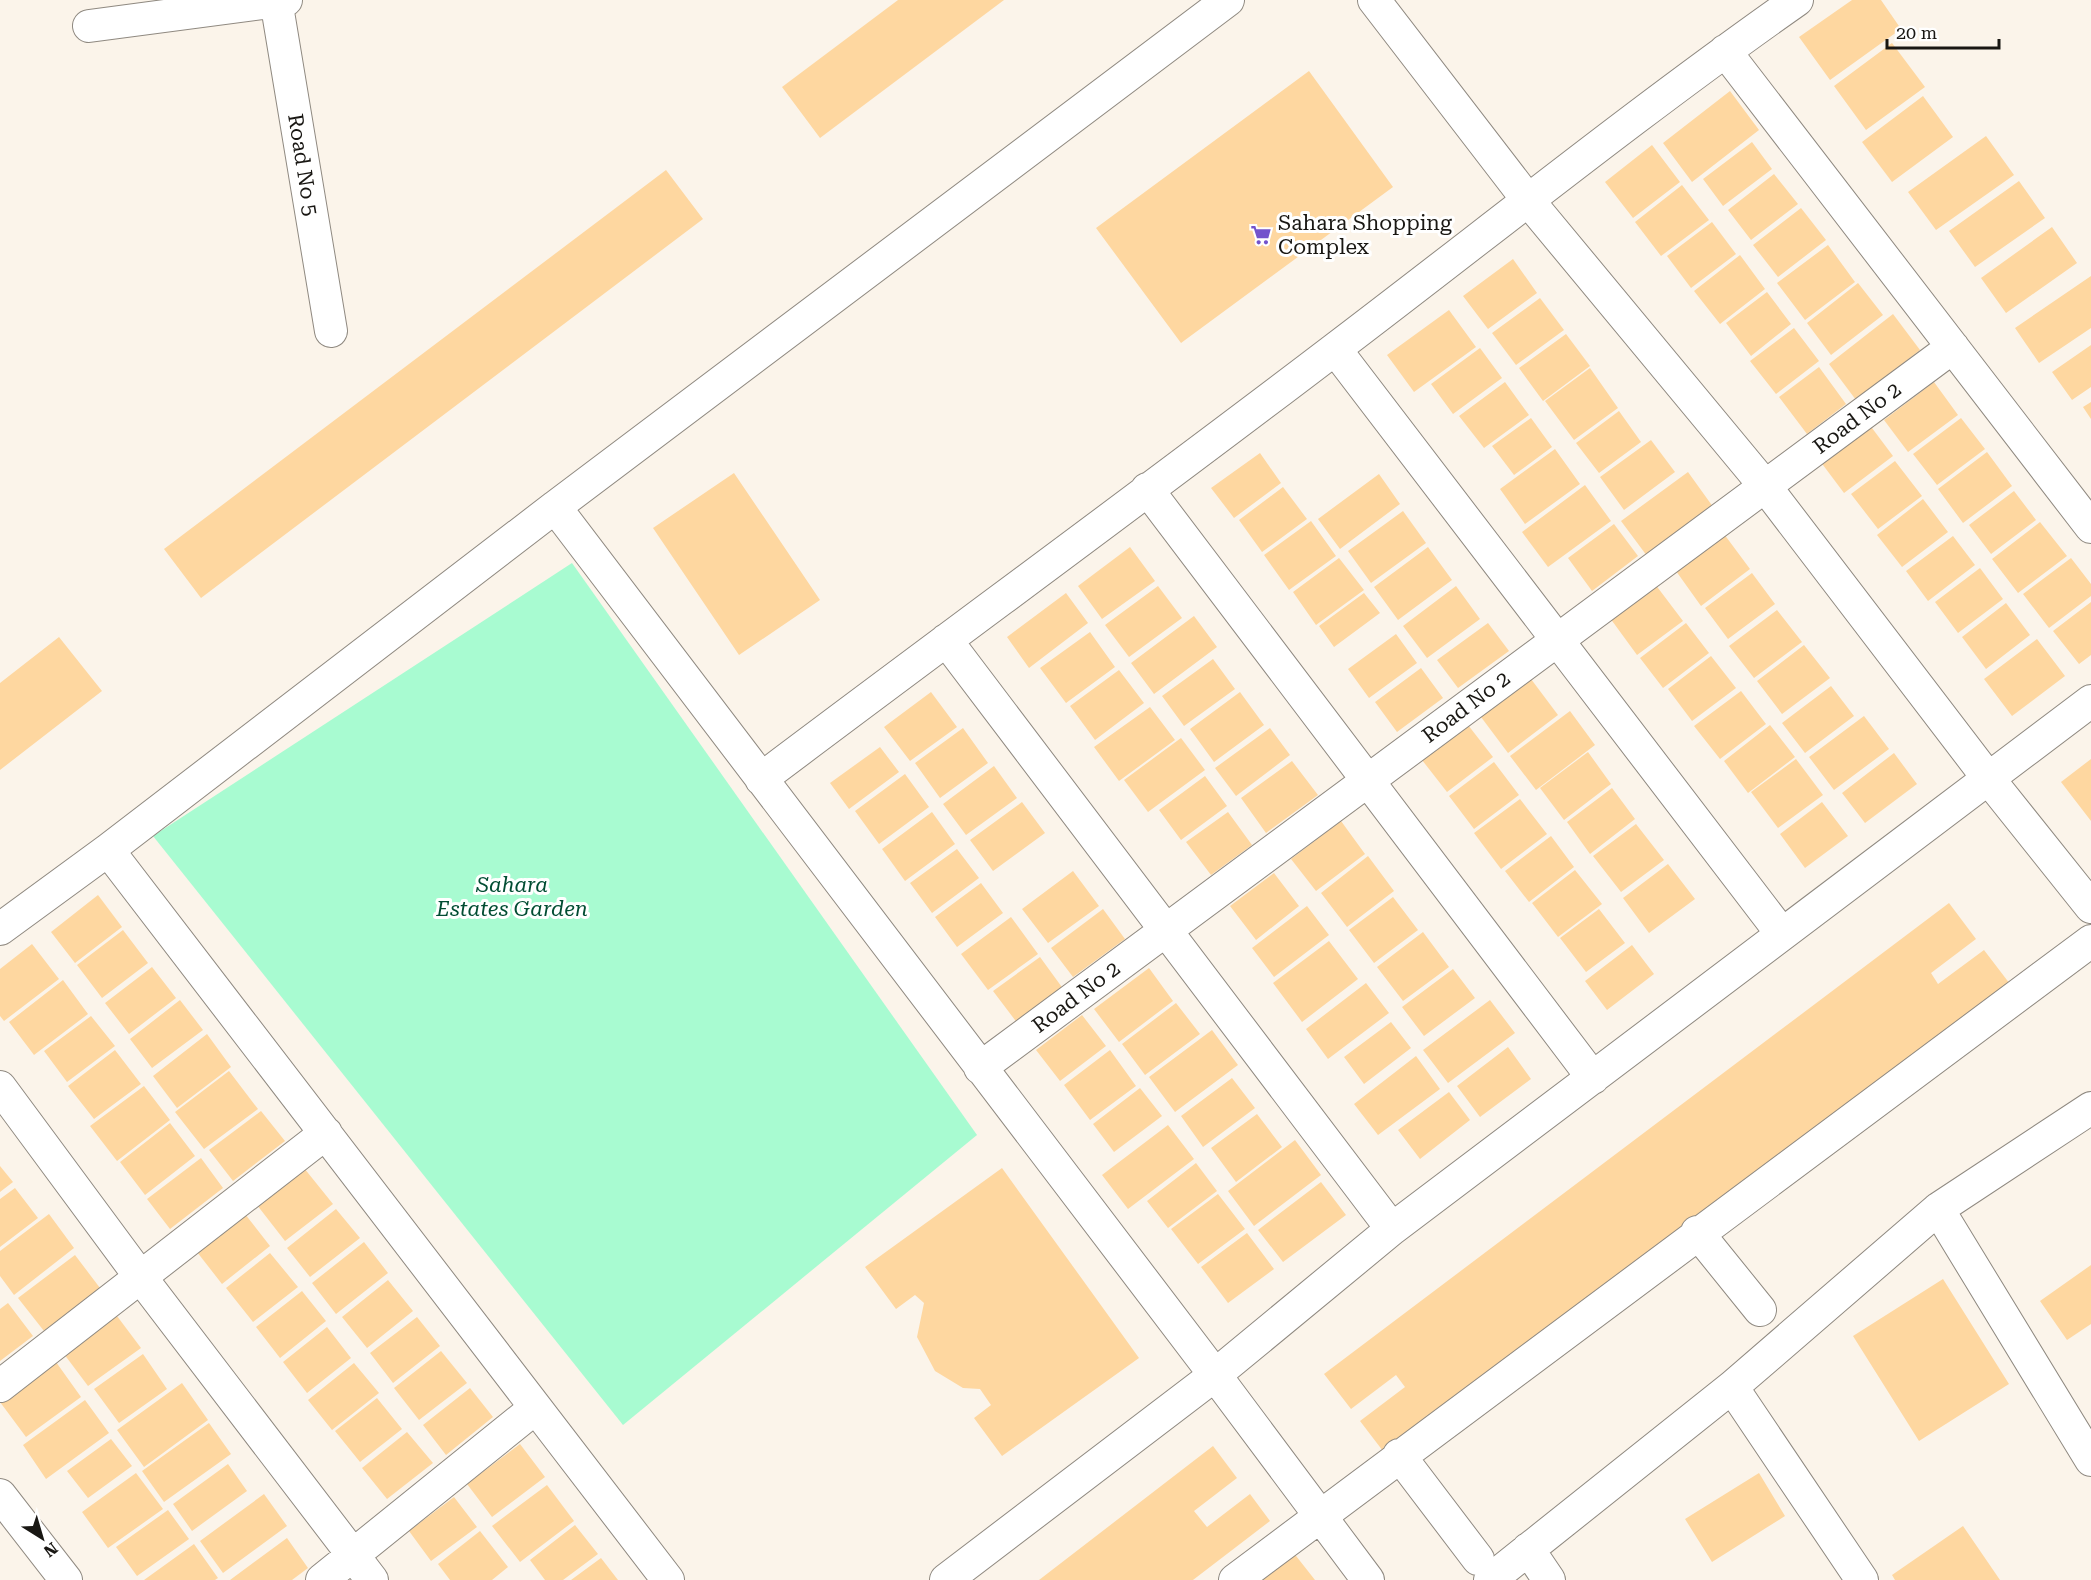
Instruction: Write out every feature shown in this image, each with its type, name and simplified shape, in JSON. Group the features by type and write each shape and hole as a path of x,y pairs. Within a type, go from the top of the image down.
{"street":[{"path":"89,26 279,0"},
{"name":"Road No 5","path":"279,0 331,331"},
{"path":"0,929 108,850 555,507 1228,0"},
{"path":"1374,0 1527,199 1765,486 1988,778 2091,906"},
{"path":"761,779 1335,349 1527,199 1797,0"},
{"path":"1725,51 2091,527"},
{"name":"Road No 2","path":"980,1068 1953,347"},
{"path":"1335,349 1782,934"},
{"path":"1147,489 1593,1078"},
{"path":"555,507 1215,1375 1368,1580"},
{"path":"946,640 1392,1229"},
{"path":"946,1580 1215,1375 1392,1229 2091,701"},
{"path":"108,850 326,1133 534,1409 668,1580"},
{"path":"1235,1580 1697,1232 2091,941"},
{"path":"0,1087 139,1275 372,1580"},
{"path":"1399,1455 1484,1570 1528,1549 1732,1387 1938,1209 2091,1108"},
{"path":"0,1386 139,1275 326,1133"},
{"path":"1938,1209 2091,1460"},
{"path":"1697,1232 1760,1310"},
{"path":"1732,1387 1862,1580"},
{"path":"322,1580 534,1409"},
{"path":"0,1495 66,1580"},
{"path":"1528,1549 1549,1580"}],"green space":[{"name":"Sahara Estates Garden","path":"572,563 977,1135 623,1425 153,836"}],"building":[{"path":"898,0 1004,0 820,138 782,87"},
{"path":"1852,0 1881,0 1901,29 1830,80 1799,37"},
{"path":"1892,43 1925,87 1866,130 1834,86"},
{"path":"1309,71 1393,187 1181,343 1096,228"},
{"path":"1730,91 1759,130 1692,182 1663,143"},
{"path":"1923,96 1953,137 1892,182 1862,142"},
{"path":"1986,136 2014,175 1936,230 1908,192"},
{"path":"1752,142 1772,169 1723,206 1703,179"},
{"path":"1652,145 1680,182 1633,218 1605,182"},
{"path":"666,170 703,219 201,598 164,549"},
{"path":"1774,174 1798,204 1751,240 1728,210"},
{"path":"2019,181 2045,218 1975,267 1949,231"},
{"path":"1682,185 1709,220 1661,256 1635,222"},
{"path":"1801,208 1826,240 1778,277 1753,245"},
{"path":"1712,222 1736,254 1691,288 1667,256"},
{"path":"2052,227 2077,263 2006,313 1981,278"},
{"path":"1828,245 1855,282 1805,320 1777,283"},
{"path":"1740,255 1765,289 1720,324 1694,291"},
{"path":"1513,259 1537,293 1488,329 1463,296"},
{"path":"2091,276 2091,328 2039,363 2015,328"},
{"path":"1858,283 1883,315 1831,355 1807,323"},
{"path":"1767,292 1791,324 1751,356 1726,323"},
{"path":"1540,298 1564,330 1516,365 1492,333"},
{"path":"1449,310 1476,347 1414,392 1387,355"},
{"path":"1893,314 1920,350 1856,400 1829,364"},
{"path":"1794,328 1819,361 1776,394 1750,361"},
{"path":"1566,334 1590,366 1543,401 1519,368"},
{"path":"2091,345 2091,387 2072,400 2052,372"},
{"path":"1480,348 1502,378 1453,414 1431,384"},
{"path":"1819,367 1846,404 1807,434 1779,397"},
{"path":"1590,368 1618,408 1574,440 1545,401"},
{"path":"1505,382 1529,415 1484,448 1459,416"},
{"path":"1934,382 1958,415 1908,452 1884,420"},
{"path":"2091,402 2091,419 2083,407"},
{"path":"1619,411 1641,442 1599,473 1576,443"},
{"path":"1531,418 1552,447 1514,475 1492,446"},
{"path":"1961,418 1985,449 1937,485 1913,454"},
{"path":"1869,424 1893,456 1844,493 1820,461"},
{"path":"1651,440 1675,472 1624,510 1600,477"},
{"path":"1555,449 1580,484 1525,524 1500,489"},
{"path":"1987,452 2012,486 1963,523 1938,489"},
{"path":"1260,453 1281,483 1234,518 1211,488"},
{"path":"1895,461 1922,496 1878,529 1851,494"},
{"path":"1688,472 1716,511 1650,560 1621,521"},
{"path":"734,473 820,600 739,655 653,528"},
{"path":"1379,474 1400,504 1340,549 1318,519"},
{"path":"1585,485 1611,521 1548,567 1522,532"},
{"path":"1283,487 1307,519 1262,552 1239,520"},
{"path":"2014,491 2036,520 1991,554 1969,525"},
{"path":"1923,499 1948,532 1902,567 1877,535"},
{"path":"1403,511 1426,543 1371,583 1348,551"},
{"path":"1311,521 1336,556 1289,590 1264,555"},
{"path":"2040,522 2067,556 2018,593 1992,559"},
{"path":"1614,524 1638,556 1592,591 1568,558"},
{"path":"1724,534 1750,569 1701,606 1676,571"},
{"path":"1953,536 1975,565 1928,601 1906,571"},
{"path":"1130,547 1155,581 1102,619 1078,586"},
{"path":"1428,547 1452,580 1398,620 1374,587"},
{"path":"1339,558 1364,590 1316,625 1293,592"},
{"path":"2071,558 2091,584 2091,596 2049,628 2023,594"},
{"path":"1980,568 2003,599 1958,633 1935,602"},
{"path":"1752,573 1775,604 1728,639 1705,608"},
{"path":"1655,584 1683,621 1637,655 1610,618"},
{"path":"1158,586 1182,618 1129,657 1105,625"},
{"path":"1456,586 1480,619 1427,658 1403,626"},
{"path":"1066,593 1088,623 1029,668 1007,637"},
{"path":"1364,593 1380,613 1334,647 1319,626"},
{"path":"2091,602 2091,655 2079,664 2053,631"},
{"path":"2006,603 2030,635 1986,669 1962,637"},
{"path":"1777,610 1802,642 1754,678 1729,646"},
{"path":"1194,616 1217,647 1154,694 1131,663"},
{"path":"1488,623 1509,651 1458,688 1437,660"},
{"path":"1686,623 1709,653 1663,688 1640,658"},
{"path":"1090,632 1115,667 1066,703 1040,668"},
{"path":"1396,634 1417,663 1369,698 1348,669"},
{"path":"59,637 102,691 0,770 0,683"},
{"path":"2037,639 2065,676 2012,716 1984,679"},
{"path":"1804,645 1830,678 1782,714 1757,681"},
{"path":"1711,656 1736,688 1692,721 1668,689"},
{"path":"1213,659 1235,689 1184,726 1162,696"},
{"path":"1421,668 1443,698 1397,732 1375,702"},
{"path":"1119,670 1144,703 1095,740 1070,706"},
{"path":"1531,679 1558,715 1508,753 1481,717"},
{"path":"1831,686 1854,716 1805,753 1782,723"},
{"path":"1741,691 1766,724 1720,759 1694,726"},
{"path":"931,692 957,727 910,761 884,727"},
{"path":"1240,692 1264,725 1214,762 1190,729"},
{"path":"1150,707 1175,740 1119,781 1094,747"},
{"path":"1570,711 1595,745 1536,790 1510,756"},
{"path":"1864,716 1889,749 1834,790 1809,757"},
{"path":"1468,725 1493,757 1447,792 1422,760"},
{"path":"1770,725 1795,757 1748,793 1724,761"},
{"path":"963,728 988,763 940,798 915,763"},
{"path":"1270,728 1290,755 1236,796 1215,768"},
{"path":"1181,738 1205,770 1148,812 1124,780"},
{"path":"880,747 899,772 849,809 830,783"},
{"path":"1588,752 1611,784 1564,820 1540,788"},
{"path":"1894,753 1917,784 1865,823 1842,793"},
{"path":"1796,759 1823,795 1778,828 1751,792"},
{"path":"2091,759 2091,821 2061,782"},
{"path":"1292,761 1318,795 1266,833 1241,798"},
{"path":"1494,762 1519,795 1474,829 1449,796"},
{"path":"994,766 1017,798 966,835 943,804"},
{"path":"905,774 929,807 879,844 855,811"},
{"path":"1205,776 1227,806 1181,840 1159,810"},
{"path":"1612,788 1635,819 1590,854 1567,822"},
{"path":"1520,799 1547,834 1501,869 1474,833"},
{"path":"1022,802 1045,833 993,871 970,840"},
{"path":"1822,802 1848,836 1805,868 1780,834"},
{"path":"932,812 955,844 905,881 882,849"},
{"path":"1228,812 1252,845 1211,875 1186,842"},
{"path":"1341,821 1365,854 1316,891 1291,859"},
{"path":"1636,824 1664,860 1621,892 1593,856"},
{"path":"1551,836 1574,867 1529,902 1505,871"},
{"path":"957,849 979,878 932,913 910,883"},
{"path":"1368,856 1394,891 1347,927 1321,893"},
{"path":"1668,864 1695,899 1649,933 1623,898"},
{"path":"1575,870 1602,904 1558,937 1532,903"},
{"path":"1073,871 1099,906 1048,943 1022,909"},
{"path":"1274,873 1299,906 1256,940 1230,906"},
{"path":"981,883 1003,913 957,947 935,917"},
{"path":"98,895 122,927 75,963 51,932"},
{"path":"1393,897 1418,930 1374,963 1349,930"},
{"path":"1949,903 1976,939 1931,973 1938,984 1984,950 2010,984 1386,1455 1360,1421 1405,1387 1396,1375 1351,1409 1324,1374"},
{"path":"1307,906 1329,935 1274,977 1252,948"},
{"path":"1103,909 1125,939 1073,977 1051,948"},
{"path":"1599,909 1625,943 1586,972 1560,938"},
{"path":"1011,917 1038,954 988,990 961,954"},
{"path":"123,930 148,963 102,998 77,965"},
{"path":"1423,932 1449,967 1403,1001 1377,967"},
{"path":"1329,941 1358,979 1302,1022 1273,983"},
{"path":"32,944 59,979 4,1021 0,1016 0,969"},
{"path":"1632,945 1654,974 1607,1010 1585,981"},
{"path":"1040,957 1064,990 1018,1024 993,991"},
{"path":"152,967 176,998 129,1034 105,1003"},
{"path":"1149,968 1173,1001 1119,1042 1094,1009"},
{"path":"1453,969 1475,998 1424,1036 1402,1007"},
{"path":"63,980 88,1014 34,1055 9,1022"},
{"path":"1366,983 1389,1013 1328,1059 1306,1029"},
{"path":"180,1000 203,1030 152,1068 130,1039"},
{"path":"1490,1000 1515,1033 1448,1083 1423,1050"},
{"path":"1176,1003 1200,1034 1145,1075 1122,1044"},
{"path":"1082,1015 1106,1046 1060,1081 1036,1050"},
{"path":"91,1016 115,1046 67,1082 44,1051"},
{"path":"1391,1022 1411,1048 1364,1084 1344,1057"},
{"path":"1212,1030 1238,1065 1175,1112 1149,1077"},
{"path":"207,1034 231,1067 177,1108 153,1076"},
{"path":"1508,1047 1531,1079 1480,1117 1457,1086"},
{"path":"115,1050 141,1084 94,1119 68,1086"},
{"path":"1110,1050 1136,1086 1090,1120 1064,1085"},
{"path":"1416,1056 1440,1089 1378,1135 1354,1104"},
{"path":"229,1071 258,1109 204,1149 175,1112"},
{"path":"1232,1078 1255,1108 1203,1147 1181,1116"},
{"path":"144,1086 170,1120 117,1161 90,1126"},
{"path":"1140,1088 1162,1116 1114,1152 1093,1124"},
{"path":"1449,1092 1470,1120 1420,1159 1398,1130"},
{"path":"261,1111 285,1141 233,1181 209,1150"},
{"path":"1257,1114 1282,1147 1236,1182 1211,1148"},
{"path":"170,1123 195,1156 145,1195 120,1162"},
{"path":"1168,1125 1194,1159 1128,1209 1102,1175"},
{"path":"1295,1140 1321,1175 1254,1226 1228,1191"},
{"path":"201,1158 223,1188 170,1229 147,1199"},
{"path":"1196,1163 1217,1191 1168,1228 1147,1201"},
{"path":"0,1166 13,1182 0,1192"},
{"path":"304,1168 333,1204 285,1241 257,1205"},
{"path":"1002,1168 1139,1358 1002,1456 974,1418 991,1405 980,1389 963,1388 935,1371 917,1337 924,1303 915,1295 896,1309 865,1267"},
{"path":"1321,1182 1346,1215 1283,1262 1258,1230"},
{"path":"15,1188 38,1218 0,1247 0,1199"},
{"path":"1218,1194 1245,1229 1198,1264 1171,1229"},
{"path":"336,1209 360,1238 310,1277 287,1248"},
{"path":"49,1214 74,1248 14,1295 0,1276 0,1251"},
{"path":"245,1214 270,1246 222,1284 197,1252"},
{"path":"1247,1233 1274,1269 1228,1303 1201,1267"},
{"path":"364,1242 388,1273 336,1314 312,1283"},
{"path":"270,1253 298,1287 253,1322 226,1288"},
{"path":"75,1255 100,1288 44,1331 18,1298"},
{"path":"2091,1265 2091,1324 2067,1340 2040,1301"},
{"path":"1943,1279 2009,1384 1919,1441 1853,1336"},
{"path":"388,1280 413,1311 367,1348 342,1317"},
{"path":"302,1291 326,1321 280,1358 256,1327"},
{"path":"8,1303 33,1336 0,1361 0,1309"},
{"path":"117,1316 141,1348 88,1386 64,1354"},
{"path":"417,1317 440,1346 393,1383 370,1353"},
{"path":"327,1327 351,1358 307,1393 283,1362"},
{"path":"441,1351 467,1383 419,1420 394,1388"},
{"path":"143,1354 167,1389 119,1423 94,1389"},
{"path":"56,1362 81,1397 26,1437 0,1402"},
{"path":"354,1363 379,1393 332,1430 308,1400"},
{"path":"182,1383 208,1420 144,1467 117,1430"},
{"path":"470,1388 493,1417 446,1455 423,1425"},
{"path":"377,1398 402,1429 360,1462 335,1431"},
{"path":"85,1400 109,1433 46,1479 23,1445"},
{"path":"209,1423 231,1454 164,1502 142,1471"},
{"path":"407,1432 433,1463 387,1499 362,1468"},
{"path":"111,1439 132,1466 88,1498 67,1471"},
{"path":"520,1444 545,1477 492,1517 467,1484"},
{"path":"1213,1446 1237,1478 1194,1511 1207,1527 1250,1494 1270,1521 1193,1580 1039,1580"},
{"path":"228,1464 247,1491 192,1531 173,1504"},
{"path":"136,1473 163,1509 108,1548 82,1512"},
{"path":"1759,1473 1785,1516 1712,1562 1685,1519"},
{"path":"547,1485 574,1521 520,1562 492,1526"},
{"path":"264,1494 287,1526 223,1573 200,1541"},
{"path":"454,1497 477,1527 431,1561 409,1531"},
{"path":"168,1510 189,1539 137,1576 116,1547"},
{"path":"575,1525 598,1554 563,1580 545,1580 530,1560"},
{"path":"1963,1526 2000,1580 1895,1580 1892,1575"},
{"path":"480,1531 508,1567 492,1580 450,1580 438,1564"},
{"path":"287,1538 308,1568 292,1580 230,1580"},
{"path":"194,1544 218,1578 215,1580 144,1580"},
{"path":"1289,1547 1315,1580 1246,1580"},
{"path":"601,1558 618,1580 571,1580"}],"place":[{"name":"Sahara Shopping Complex","path":"1261,235"}]}
